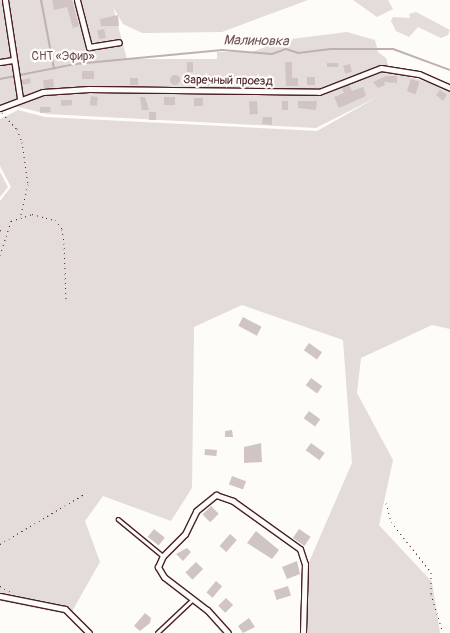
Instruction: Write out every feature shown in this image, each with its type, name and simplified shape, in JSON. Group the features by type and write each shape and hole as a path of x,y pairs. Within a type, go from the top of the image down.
{"street":[{"path":"5,0 20,98"},
{"path":"77,0 89,47 118,42"},
{"path":"0,61 13,60"},
{"name":"Заречный проезд","path":"0,109 20,98 57,90 318,92 381,68 419,74 450,88"},
{"path":"228,633 193,599 158,571 162,556 185,534 196,511 212,496 222,496 233,501 300,549 305,564 303,633"},
{"path":"0,596 65,609 89,633"}],"lane":[{"path":"212,496 214,490"},
{"path":"118,519 162,556"},
{"path":"157,633 193,599"}],"path":[{"path":"0,109 17,129 22,142 28,184 21,216"},
{"path":"0,255 5,232 11,221 21,216 43,215 55,220 62,229 66,299"},
{"path":"0,230 5,232"},
{"path":"0,544 86,493"},
{"path":"386,503 391,522 431,572 431,594 443,633"},
{"path":"0,586 11,591 12,598"}],"green space":[{"name":"СНТ «Эфир»","path":"0,0 308,0 222,32 142,33 123,24 113,7 127,59 217,59 217,52 252,52 283,40 347,32 375,40 378,52 386,58 390,72 443,86 450,91 450,329 432,325 361,358 357,393 393,460 379,525 432,582 440,633 307,633 306,569 352,463 343,340 242,305 194,327 192,488 171,521 103,496 85,521 100,562 70,615 0,601 0,201 11,187 0,166 0,119 18,110 45,117 317,131 379,96 316,128 47,114 15,106 0,114"},
{"path":"353,0 388,0 393,9 377,17"},
{"path":"416,12 450,30 448,35 441,38 418,27 409,37 396,31 391,21 393,17 410,18 409,14"},
{"path":"0,172 8,187 0,197"}],"building":[{"path":"52,0 72,0 79,26 73,28 67,7 54,10"},
{"path":"118,15 119,26 101,26 100,19"},
{"path":"104,29 106,38 99,39 97,31"},
{"path":"187,62 193,62 193,72 187,72"},
{"path":"285,62 292,62 292,78 298,78 298,86 286,86"},
{"path":"327,63 338,63 338,67 327,67"},
{"path":"350,64 352,72 345,73 343,66"},
{"path":"82,71 94,71 94,79 82,79"},
{"path":"173,75 177,75 180,80 179,84 173,85 170,82 170,78"},
{"path":"208,75 216,75 216,85 208,85"},
{"path":"267,76 273,76 273,87 267,87"},
{"path":"386,76 397,76 397,83 384,82 385,85 378,88 373,82"},
{"path":"307,77 315,77 315,85 307,85"},
{"path":"30,78 31,83 22,85 22,80"},
{"path":"130,78 138,78 138,85 130,85"},
{"path":"246,78 256,78 256,84 246,84"},
{"path":"53,79 54,87 44,88 43,80"},
{"path":"224,79 233,79 233,86 224,86"},
{"path":"411,79 420,82 416,94 407,91"},
{"path":"349,85 352,91 363,87 366,96 339,108 334,97 344,93 342,88"},
{"path":"440,90 447,95 443,101 436,95"},
{"path":"91,96 98,97 97,106 90,105"},
{"path":"140,97 145,97 149,110 142,110"},
{"path":"164,97 175,97 175,105 164,105"},
{"path":"194,98 203,98 203,106 194,106"},
{"path":"61,100 72,100 72,105 61,106"},
{"path":"257,101 258,114 250,115 249,102"},
{"path":"282,101 288,101 288,110 282,110"},
{"path":"298,101 317,101 316,110 298,108"},
{"path":"40,107 50,107 51,112 40,113"},
{"path":"149,112 156,112 156,120 149,120"},
{"path":"263,117 272,117 272,125 262,124"},
{"path":"243,317 262,327 257,336 238,326"},
{"path":"309,343 322,352 317,360 304,350"},
{"path":"311,378 322,386 317,394 306,385"},
{"path":"309,411 320,419 315,427 304,418"},
{"path":"232,430 233,437 225,437 225,431"},
{"path":"261,443 262,462 244,463 244,447"},
{"path":"311,443 325,453 319,460 306,450"},
{"path":"205,449 217,450 216,456 204,455"},
{"path":"232,476 246,481 243,490 229,484"},
{"path":"211,506 219,514 210,522 203,514"},
{"path":"154,529 165,538 159,546 148,537"},
{"path":"299,529 311,537 304,546 293,538"},
{"path":"256,531 279,550 272,559 247,543"},
{"path":"230,534 237,540 226,552 220,546"},
{"path":"187,548 191,552 183,561 176,554"},
{"path":"297,561 300,574 287,579 282,567"},
{"path":"196,562 203,569 192,580 185,573"},
{"path":"216,581 222,586 212,598 206,592"},
{"path":"288,586 291,596 277,600 274,590"},
{"path":"226,598 233,605 225,613 218,606"},
{"path":"145,613 151,618 150,623 140,631 134,626"},
{"path":"249,618 255,627 243,633 238,626"}],"waterway":[{"path":"41,0 54,69"},
{"name":"Малиновка","path":"0,79 75,64 222,50 272,54 286,49 298,53 331,49 393,49 450,70"}]}
